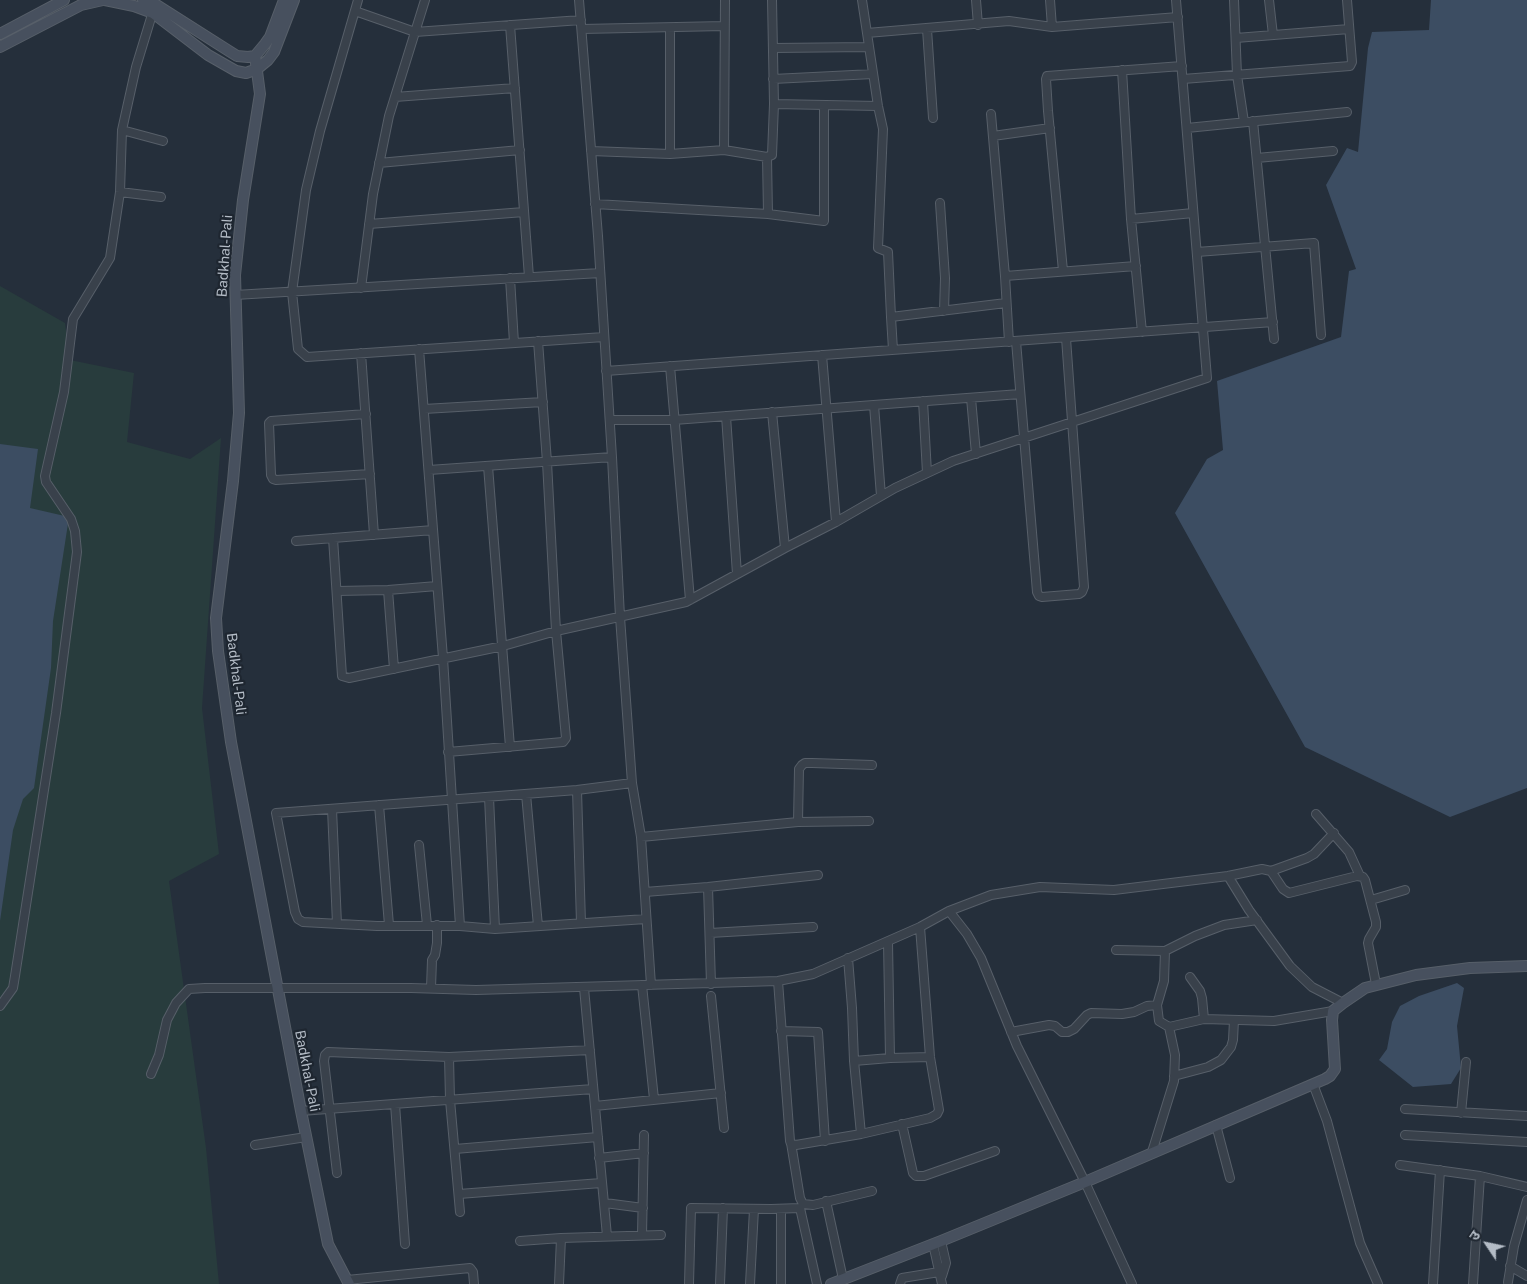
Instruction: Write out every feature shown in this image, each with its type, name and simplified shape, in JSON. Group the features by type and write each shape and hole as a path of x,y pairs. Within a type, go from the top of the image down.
{"street":[{"path":"0,47 81,5 104,0 158,6 208,55 236,71 246,73 257,69 274,52 294,0"},
{"path":"143,0 158,6 237,56 248,57 255,56 270,37 284,0"},
{"path":"358,0 320,131 306,190 292,292 298,349 307,357 604,337"},
{"path":"361,288 369,224 389,116 425,0"},
{"path":"579,0 610,420 620,617 632,784 642,836 651,985"},
{"path":"724,0 724,150"},
{"path":"591,151 670,154 724,150 767,157 772,155 774,104 772,0"},
{"path":"862,0 883,129 878,248 888,252 893,350"},
{"path":"976,0 978,24"},
{"path":"1050,0 1052,28"},
{"path":"333,538 342,676 349,678 503,646 556,631 690,600 881,496 953,461 1207,378 1176,0"},
{"path":"1234,0 1238,74 1244,122"},
{"path":"1269,0 1273,35"},
{"path":"1183,79 1350,66 1352,62 1347,0"},
{"path":"0,34 61,1"},
{"path":"0,1006 13,988 56,713 77,552 75,531 71,519 46,482 45,476 64,392 73,319 110,258 120,192 122,130 136,67 158,6"},
{"path":"355,11 415,32 581,20"},
{"path":"867,33 1009,21 1052,28 1178,17"},
{"path":"510,25 529,277"},
{"path":"582,29 724,26"},
{"path":"670,28 670,154"},
{"path":"927,29 933,118"},
{"path":"1236,38 1349,29"},
{"path":"773,48 869,47"},
{"name":"Badkhal-Pali","path":"255,56 260,94 243,200 235,275 239,413 233,482 216,618 218,651 231,742 328,1244 348,1282"},
{"path":"1062,271 1047,76 1182,66"},
{"path":"1122,70 1131,219 1142,332"},
{"path":"773,79 873,74"},
{"path":"395,97 515,88"},
{"path":"774,104 878,106"},
{"path":"595,204 768,214 824,221 824,105"},
{"path":"1187,128 1347,112"},
{"path":"991,114 1006,303 1020,394 1037,592 1042,597 1079,594 1084,587 1066,338"},
{"path":"1254,121 1274,339"},
{"path":"993,136 1050,128"},
{"path":"122,130 163,142"},
{"path":"379,163 520,150"},
{"path":"1257,158 1333,151"},
{"path":"767,157 768,214"},
{"path":"120,192 161,197"},
{"path":"940,203 944,310"},
{"path":"369,224 524,212"},
{"path":"1131,219 1193,213"},
{"path":"1197,252 1314,243 1321,335"},
{"path":"1005,276 1136,266"},
{"path":"235,295 600,273"},
{"path":"510,278 514,343"},
{"path":"891,316 1006,303"},
{"path":"606,371 1273,322"},
{"path":"448,752 563,742 566,738 556,631 538,341"},
{"path":"419,349 438,586 460,926"},
{"path":"361,353 374,535"},
{"path":"822,355 836,522"},
{"path":"670,366 690,600"},
{"path":"610,420 674,420 1020,394"},
{"path":"971,398 976,454"},
{"path":"923,401 927,473"},
{"path":"424,409 542,402"},
{"path":"874,405 881,496"},
{"path":"772,412 785,548"},
{"path":"366,414 271,421 269,423 271,475 276,480 370,474"},
{"path":"726,416 737,574"},
{"path":"429,470 612,458"},
{"path":"488,466 510,747"},
{"path":"296,541 433,530"},
{"path":"337,591 388,590 438,586"},
{"path":"388,590 394,669"},
{"path":"798,822 799,769 802,765 806,763 872,765"},
{"path":"632,784 577,790 276,813 295,912 298,919 303,922 437,925 494,929 646,919"},
{"path":"577,790 581,923"},
{"path":"526,794 538,926"},
{"path":"489,797 494,929"},
{"path":"379,805 389,925"},
{"path":"332,809 337,924"},
{"path":"1316,814 1350,852 1360,876 1365,880 1376,927 1368,943 1376,984"},
{"path":"642,836 798,822 869,820"},
{"path":"151,1074 159,1055 167,1020 176,1003 189,989 431,988 476,990 778,981 813,974 888,942 949,910 991,895 1040,887 1114,890 1228,876 1262,869 1271,871 1314,854 1334,833"},
{"path":"419,845 427,925"},
{"path":"1271,871 1283,889 1289,893 1360,876"},
{"path":"645,892 818,875"},
{"path":"1228,876 1290,966 1312,987 1343,1003"},
{"path":"708,887 711,984"},
{"path":"1371,900 1405,890"},
{"path":"949,910 967,934 981,958 1011,1032 1085,1182 1132,1284"},
{"path":"1116,950 1166,950 1224,925 1257,920"},
{"path":"431,988 432,960 437,943 437,925"},
{"path":"791,1143 796,1145 861,1134 930,1118 937,1114 939,1110 930,1057 920,926"},
{"path":"710,934 812,927"},
{"path":"888,942 890,1058"},
{"path":"1166,950 1164,981 1157,1005 1159,1021 1169,1027 1204,1020 1274,1021 1333,1012 1365,988 1376,984 1416,975 1470,968 1527,966"},
{"path":"848,958 854,1061 861,1134"},
{"path":"1190,978 1196,985 1202,998 1204,1020"},
{"path":"778,981 791,1143 800,1198 803,1204 813,1205 826,1200 872,1191"},
{"path":"642,985 654,1099"},
{"path":"584,988 607,1236"},
{"path":"711,996 724,1128"},
{"path":"1011,1032 1049,1025 1055,1026 1062,1032 1068,1032 1074,1029 1091,1013 1122,1014 1157,1005"},
{"path":"831,1284 1085,1182 1330,1076 1335,1069 1333,1012"},
{"path":"1174,1076 1208,1067 1221,1060 1231,1047 1234,1020"},
{"path":"1152,1152 1174,1076 1175,1055 1169,1027"},
{"path":"781,1031 818,1032 825,1141"},
{"path":"337,1173 324,1060 328,1052 449,1057 590,1050"},
{"path":"449,1057 450,1100 460,1212"},
{"path":"854,1061 930,1057"},
{"path":"1461,1113 1466,1062"},
{"path":"1313,1084 1327,1120 1360,1243 1378,1284"},
{"path":"301,1111 593,1089"},
{"path":"595,1106 721,1093"},
{"path":"395,1104 405,1244"},
{"path":"1405,1109 1527,1116"},
{"path":"902,1124 913,1173 916,1176 924,1176 995,1151"},
{"path":"1216,1125 1230,1178"},
{"path":"642,1235 644,1135"},
{"path":"1405,1135 1527,1142"},
{"path":"255,1145 306,1137"},
{"path":"455,1149 598,1137"},
{"path":"600,1158 644,1153"},
{"path":"1400,1166 1480,1176 1527,1187"},
{"path":"1433,1284 1440,1170"},
{"path":"1473,1284 1480,1176"},
{"path":"459,1194 601,1183"},
{"path":"826,1200 843,1280"},
{"path":"1508,1282 1520,1220 1527,1200"},
{"path":"605,1203 643,1208"},
{"path":"689,1284 691,1208 800,1208 817,1284"},
{"path":"720,1284 723,1208"},
{"path":"750,1284 754,1209"},
{"path":"781,1209 781,1284"},
{"path":"520,1241 661,1235"},
{"path":"559,1284 561,1238"},
{"path":"900,1284 902,1278 941,1277 946,1263 937,1243"},
{"path":"1510,1266 1527,1276"},
{"path":"348,1282 470,1268 473,1272 474,1284"}],"green space":[{"path":"0,286 65,323 70,360 134,373 127,442 190,459 221,438 202,708 219,854 169,881 206,1148 219,1284 0,1284"}],"water":[{"path":"1431,0 1527,0 1527,788 1450,817 1305,747 1175,513 1207,459 1223,450 1217,381 1341,337 1349,271 1356,269 1326,185 1347,148 1358,152 1368,48 1372,32 1429,30"},
{"path":"0,444 38,449 30,508 69,517 53,621 51,668 34,788 23,799 13,830 0,921"},
{"path":"1457,983 1464,988 1457,1026 1461,1068 1451,1084 1413,1087 1379,1060 1387,1049 1392,1022 1400,1006 1419,996"}]}
